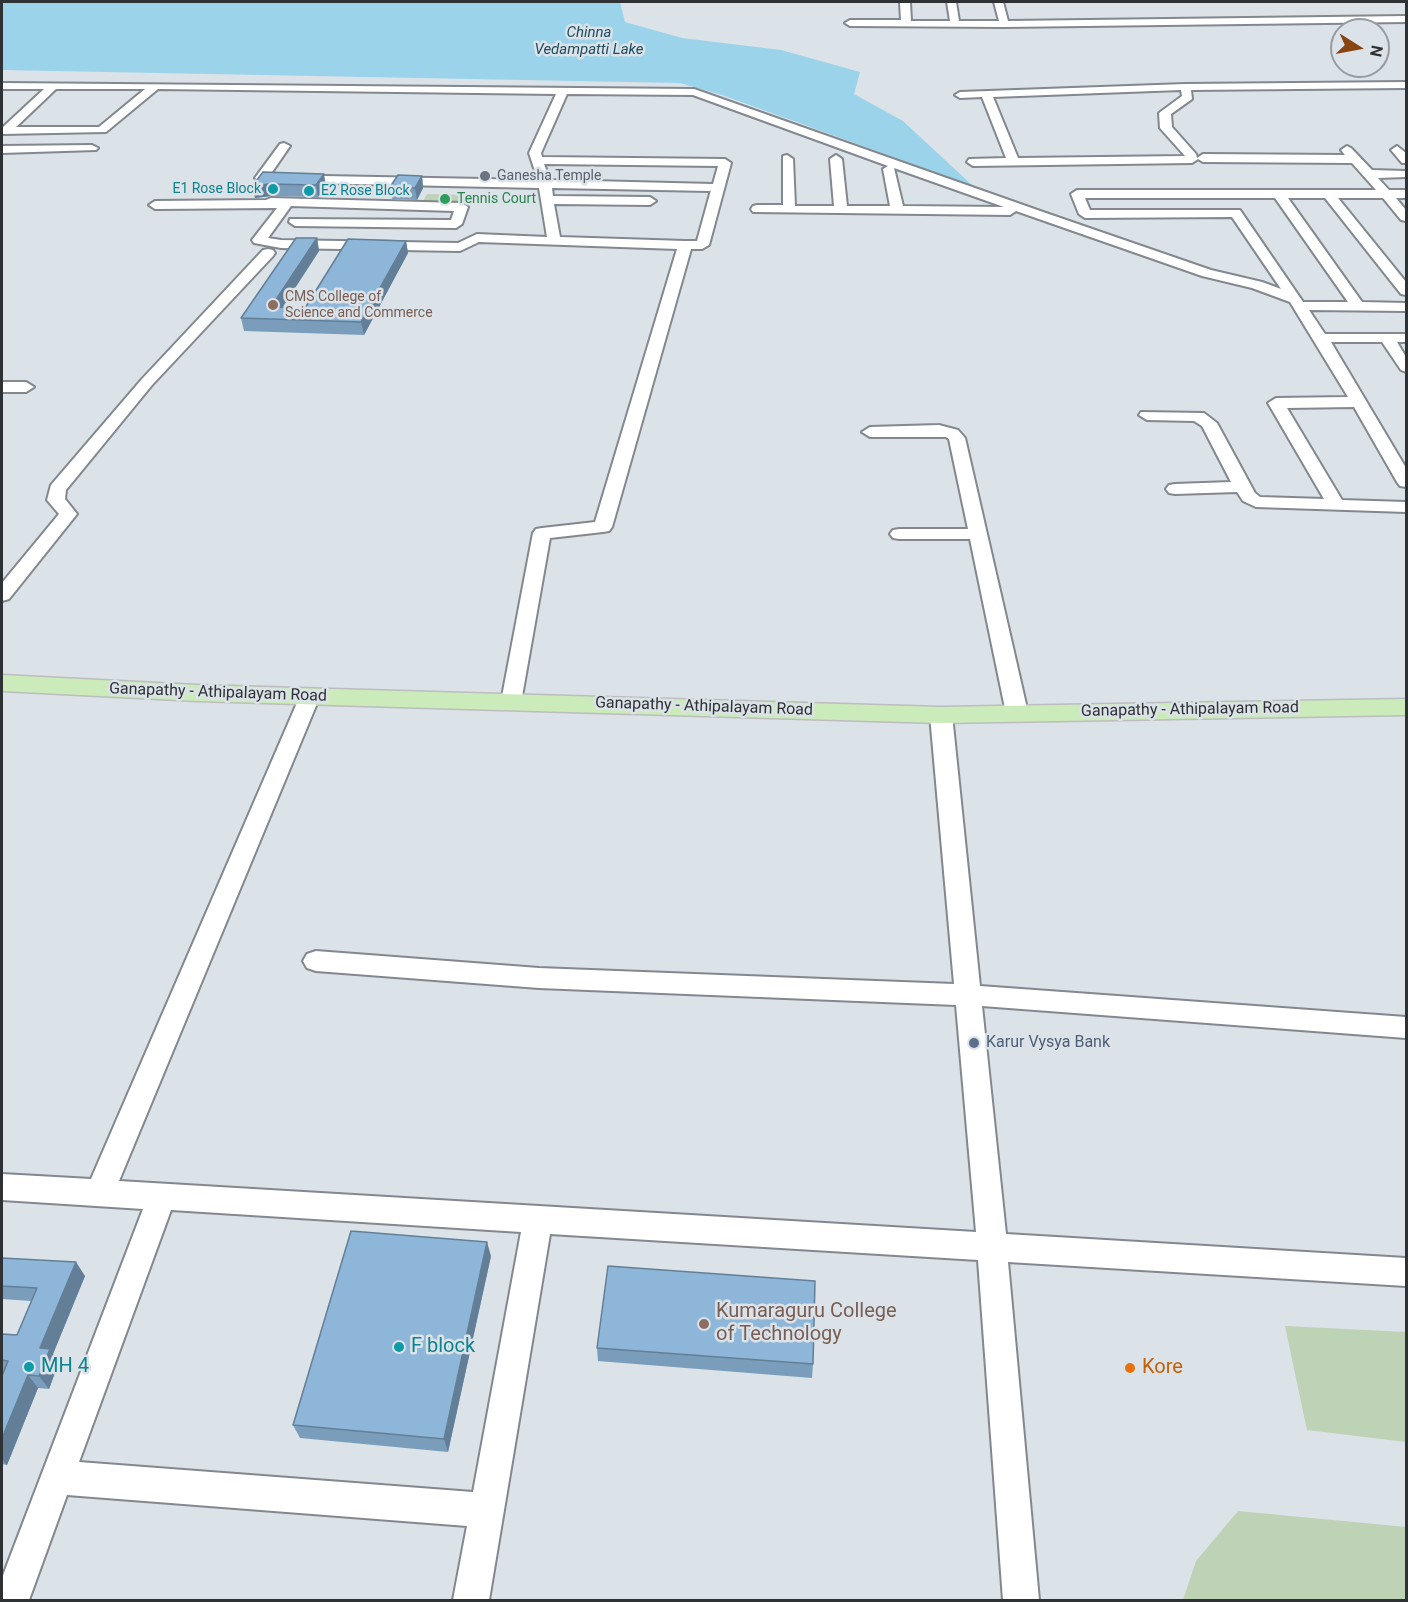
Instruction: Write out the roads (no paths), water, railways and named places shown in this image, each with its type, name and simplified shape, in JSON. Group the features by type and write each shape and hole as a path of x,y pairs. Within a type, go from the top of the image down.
{"main road":[{"name":"Ganapathy - Athipalayam Road","path":"2,684 310,696 941,715 1407,707"}],"street":[{"path":"905,2 906,24"},
{"path":"952,2 955,24"},
{"path":"999,2 1004,24"},
{"path":"850,23 1004,24 1407,19"},
{"path":"2,86 694,92 1207,273 1257,285 1296,303 1407,307"},
{"path":"4,130 53,86"},
{"path":"4,130 102,130 155,86"},
{"path":"960,95 1185,87 1407,86"},
{"path":"1185,87 1188,97 1166,113 1166,128 1202,166 1219,194 1236,213 1321,338 1407,482"},
{"path":"554,241 545,184 535,153 562,92"},
{"path":"986,94 1014,162"},
{"path":"249,193 284,146"},
{"path":"2,150 92,148"},
{"path":"1397,150 1407,160"},
{"path":"973,162 1146,161 1202,166 1257,158 1310,158 1351,154 1407,217"},
{"path":"1257,158 1268,174"},
{"path":"1310,158 1322,174"},
{"path":"787,159 789,209"},
{"path":"836,159 841,210"},
{"path":"249,193 286,204 259,240 281,244 460,247 477,238 702,245 708,202 725,163 537,160"},
{"path":"1146,161 1154,175"},
{"path":"1059,162 1068,177"},
{"path":"889,169 897,210"},
{"path":"1368,174 1407,174"},
{"path":"418,206 432,182"},
{"path":"155,205 249,193 432,182 710,187"},
{"path":"941,187 946,211"},
{"path":"249,193 418,206 462,207 456,224 295,222"},
{"path":"1084,214 1077,194 1407,194"},
{"path":"1279,194 1358,307"},
{"path":"1329,194 1407,291"},
{"path":"547,200 666,202"},
{"path":"757,209 1084,214 1236,213"},
{"path":"511,702 542,533 603,527 684,244"},
{"path":"2,595 68,514 56,500 57,489 147,382 268,253"},
{"path":"1321,338 1407,338"},
{"path":"1386,338 1407,367"},
{"path":"2,387 26,387"},
{"path":"1336,505 1276,403 1358,402"},
{"path":"1147,415 1198,416 1209,423 1242,487 1256,502 1407,507"},
{"path":"870,432 939,430 952,433 957,438 1017,713"},
{"path":"1175,489 1242,487"},
{"path":"899,534 978,534"},
{"path":"100,1192 310,696"},
{"path":"941,715 992,1246 1021,1600"},
{"path":"316,961 539,978 969,995 1407,1027"},
{"path":"2,1186 1407,1272"},
{"path":"11,1600 162,1196"},
{"path":"471,1600 538,1219"},
{"path":"57,1477 487,1510"}],"water":[{"name":"Chinna Vedampatti Lake","path":"2,2 620,2 625,22 682,38 781,50 860,72 854,94 903,121 973,186 722,95 680,83 2,70"}],"place":[{"name":"Ganesha Temple","path":"485,176"},
{"name":"E1 Rose Block","path":"273,189"},
{"name":"E2 Rose Block","path":"309,191"},
{"name":"Tennis Court","path":"445,199"},
{"name":"CMS College of Science and Commerce","path":"273,305"},
{"name":"Karur Vysya Bank","path":"974,1043"},
{"name":"Kumaraguru College of Technology","path":"704,1324"},
{"name":"F block","path":"399,1347"},
{"name":"MH 4","path":"29,1367"},
{"name":"Kore","path":"1130,1368"}]}
